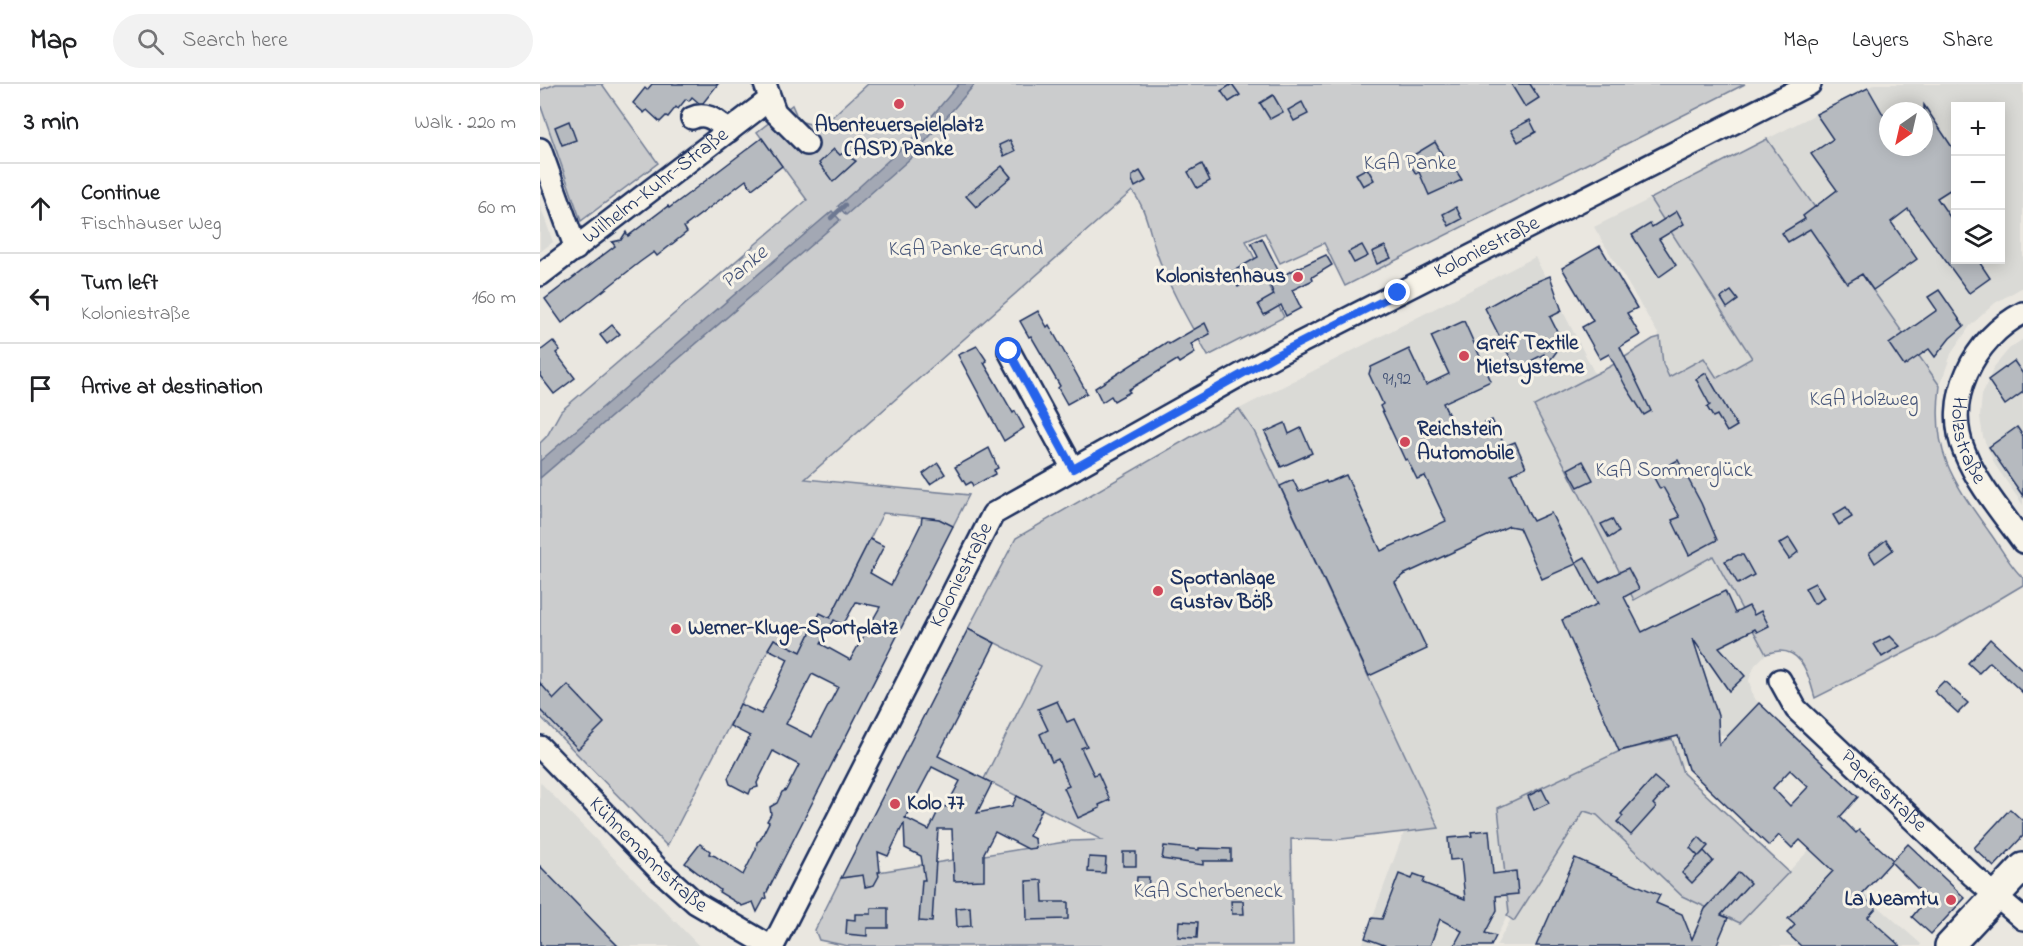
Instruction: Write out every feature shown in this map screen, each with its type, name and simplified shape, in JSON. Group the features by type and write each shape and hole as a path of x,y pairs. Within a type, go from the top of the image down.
{"main road":[{"path":"1949,946 2023,867"}],"street":[{"name":"Koloniestraße","path":"771,946 993,514 1276,355 1810,84"},
{"path":"768,92 775,112 807,144"},
{"name":"Wilhelm-Kuhr-Straße","path":"540,275 729,131 768,92"},
{"path":"692,118 698,115 708,116 729,131"},
{"path":"540,149 576,249"},
{"name":"Holzstraße","path":"2023,313 2003,325 1979,350 1969,366 1963,381 1958,418 1962,444 1972,468 2023,542"},
{"path":"1009,351 1073,469"},
{"name":"Papierstraße","path":"1780,680 1796,709 2023,920"},
{"name":"Kühnemannstraße","path":"540,747 658,869 696,903 771,946"}],"shaded area":[{"path":"959,84 975,84 912,157 846,215 838,206 915,136"},
{"path":"1875,84 2023,84 2023,287 1995,303 1970,326 1951,354 1940,386 1767,139"},
{"path":"1650,199 1752,358 1717,379 1669,377 1661,354 1660,337 1594,227"},
{"path":"540,205 553,242 540,252"},
{"path":"832,211 840,220 540,478 540,461"},
{"path":"1535,257 1595,374 1534,406 1634,599 1713,555 1766,654 1755,665 1749,680 1753,697 1759,703 1727,737 1713,731 1681,767 1671,739 1620,751 1498,808 1509,913 1491,946 1362,946 1404,832 1439,827 1254,431 1239,409"},
{"path":"2023,339 2023,505 1995,465 1983,437 1980,417 1982,395 1994,367 2009,349"},
{"path":"540,782 568,811 699,946 540,946"},
{"path":"1584,810 1597,815 1740,923 1810,849 1859,896 1863,893 1921,944 1920,946 1496,946 1511,919 1514,921"}],"green space":[{"path":"556,84 602,84 658,163 581,221 540,104 540,90"},
{"path":"868,84 1745,84 1345,286 1324,243 1280,263 1265,233 1246,241 1284,317 1208,356 1167,278 1144,212 1132,191 805,479 969,495 953,526 939,519 883,513 830,618 820,614 801,652 774,639 667,846 540,716 540,443 547,436 561,411 807,200 757,132 792,105 799,121 821,127"},
{"path":"1767,139 1940,386 1939,430 1948,465 1965,498 2023,578 2023,585 1934,638 1815,698 1805,670 1795,656 1778,651 1766,654 1713,556 1634,600 1534,406 1611,366 1653,339 1660,337 1663,364 1669,377 1704,358 1717,378 1752,358 1650,199"},
{"name":"Sportanlage Gustav Böß","path":"1239,409 1254,431 1439,828 1333,840 1291,839 1293,946 848,946 819,940 815,930 841,878 1071,841 1102,840 984,779 1041,666 968,629 1016,538"},
{"path":"1672,739 1683,773 1789,872 1740,923 1682,896 1597,815 1584,811 1514,921 1507,916 1509,913 1498,808 1620,751"}],"building":[{"path":"652,84 718,84 703,103 699,103 692,97 689,101 686,99 678,109 676,107 668,117 666,116 660,122 647,110 644,113 633,103 645,88 647,90"},
{"path":"1232,84 1240,95 1229,102 1221,91"},
{"path":"1511,84 1530,84 1539,98 1525,107"},
{"path":"1868,88 1879,107 1879,156 1933,156 1933,118 1951,146 1951,189 1937,198 1951,219 1951,264 1981,264 1990,278 1969,293 1908,209 1891,222 1917,259 1873,290 1862,274 1847,283 1810,229 1788,242 1782,233 1805,219 1803,216 1837,190 1811,154 1833,139 1816,114"},
{"path":"1273,95 1283,112 1270,119 1260,103"},
{"path":"1302,102 1308,114 1294,121 1288,110"},
{"path":"1530,120 1536,132 1518,142 1511,130"},
{"path":"569,121 576,140 562,145 555,127"},
{"path":"762,138 782,166 752,189 746,180 684,227 687,232 657,256 654,252 562,323 545,299 615,246 612,242 621,240 626,232 628,236 668,206 669,208"},
{"path":"1010,140 1015,151 1004,156 999,145"},
{"path":"1435,142 1449,166 1452,164 1462,180 1429,195 1419,172 1416,174 1407,159"},
{"path":"834,149 840,155 843,153 856,161 833,182 819,163"},
{"path":"1202,164 1210,181 1197,188 1188,172"},
{"path":"1002,166 1011,177 976,207 966,196"},
{"path":"1367,168 1374,180 1363,186 1356,174"},
{"path":"1140,171 1146,181 1135,187 1132,176"},
{"path":"1456,207 1462,219 1449,226 1443,214"},
{"path":"1677,211 1684,224 1659,239 1676,265 1659,277 1632,235 1650,224 1652,227"},
{"path":"1262,238 1281,276 1326,255 1332,265 1312,277 1313,280 1292,290 1301,308 1286,316 1281,305 1264,315 1258,304 1274,295 1265,272 1238,287 1230,273 1258,257 1251,243"},
{"path":"1362,245 1368,256 1354,263 1348,252"},
{"path":"1385,246 1391,258 1377,264 1372,252"},
{"path":"1600,246 1637,308 1627,313 1640,335 1620,347 1651,411 1644,415 1609,354 1600,359 1582,327 1593,321 1562,268"},
{"path":"1550,276 1562,311 1550,317 1563,343 1548,363 1544,354 1516,369 1485,308 1523,287"},
{"path":"1939,290 1964,326 1950,338 1935,357 1929,349 1904,366 1889,344 1937,310 1928,297"},
{"path":"1731,291 1738,300 1727,308 1721,298"},
{"path":"1038,311 1047,327 1049,325 1087,393 1067,404 1058,388 1060,386 1020,321"},
{"path":"1464,321 1491,381 1443,403 1458,435 1492,420 1505,446 1515,442 1526,467 1511,474 1530,516 1533,521 1551,513 1576,564 1542,579 1519,528 1509,526 1403,575 1395,582 1427,649 1369,676 1280,486 1293,480 1299,492 1346,475 1381,551 1446,521 1425,476 1417,479 1407,459 1405,460 1380,406 1383,404 1369,374 1371,367 1409,349 1426,385 1449,374 1431,336"},
{"path":"1205,323 1210,334 1191,344 1195,353 1179,363 1177,360 1114,401 1111,396 1102,402 1095,388 1167,342 1169,344"},
{"path":"612,325 620,334 607,344 600,335"},
{"path":"553,341 560,350 556,353 575,378 554,394 540,376 540,351"},
{"path":"977,346 987,361 984,363 1024,428 1004,441 958,355"},
{"path":"2014,361 2023,374 2023,392 2005,405 1988,380"},
{"path":"1706,373 1737,426 1727,432 1717,415 1713,417 1707,407 1710,405 1696,379"},
{"path":"1285,423 1289,434 1301,428 1312,453 1281,467 1265,432"},
{"path":"2017,427 2023,436 2023,496 1989,447"},
{"path":"989,448 998,468 994,470 995,474 973,486 971,482 966,485 955,467"},
{"path":"1678,460 1701,503 1717,540 1689,555 1672,520 1680,517 1663,487 1660,489 1652,474"},
{"path":"1583,461 1593,480 1578,487 1568,469"},
{"path":"938,463 945,474 930,484 923,474"},
{"path":"1846,507 1852,517 1839,525 1833,515"},
{"path":"922,517 939,519 953,526 766,894 767,898 764,899 757,912 753,902 742,906 719,892 720,890 685,863 700,844 710,851 709,854 743,875 756,849 757,842 769,822 767,821 771,814 770,807 777,803 782,792 786,790 799,765 773,751 757,783 758,787 751,789 749,794 730,784 728,778 750,736 730,726 740,704 761,714 788,659 768,649 774,639 801,652 820,613 830,618 870,539 884,546 870,573 891,585 921,524","holes":["856,602 880,607 850,660 821,644 834,620 843,625","812,674 838,687 812,737 786,724"]},
{"path":"1612,519 1619,532 1609,538 1601,524"},
{"path":"1789,538 1798,552 1789,559 1779,544"},
{"path":"1886,540 1893,550 1875,563 1869,553"},
{"path":"1743,555 1754,575 1738,584 1725,561"},
{"path":"1585,557 1599,582 1628,568 1639,589 1624,597 1642,632 1725,591 1735,613 1749,606 1754,615 1761,611 1769,626 1757,632 1755,629 1719,647 1745,676 1729,691 1693,639 1718,716 1719,745 1759,703 1858,797 1840,817 1856,833 1859,830 1893,860 1861,895 1876,908 1868,917 1900,946 1801,946 1787,933 1795,925 1788,919 1833,871 1800,840 1792,848 1779,835 1769,846 1688,769 1678,736 1619,751 1562,620 1598,604 1576,562","holes":["1790,770 1808,787 1790,806 1773,788"]},
{"path":"1815,583 1824,598 1814,604 1805,588"},
{"path":"968,629 995,643 938,756 992,783 977,813 1012,806 1017,796 1042,809 1029,836 1035,839 1036,848 1028,849 995,832 984,853 984,880 954,881 952,829 938,829 932,922 919,921 922,880 925,880 921,856 905,848 904,823 888,856 878,852 880,872 878,872 879,876 874,885 865,887 863,875 841,878","holes":["932,767 960,781 946,807 941,805 929,830 905,818"]},
{"path":"1890,636 1900,646 1882,657 1874,644"},
{"path":"1990,639 2023,670 2023,693 1990,662 1979,673 1968,663"},
{"path":"1944,681 1968,703 1958,713 1934,691"},
{"path":"540,683 554,699 568,685 604,723 578,749 540,710"},
{"path":"1057,701 1067,722 1074,719 1087,746 1081,748 1094,775 1098,773 1110,800 1099,805 1100,808 1078,818 1064,788 1069,786 1058,759 1052,762 1040,734 1048,730 1038,709"},
{"path":"1654,777 1667,788 1653,804 1656,807 1631,835 1617,822 1623,816 1621,814"},
{"path":"1542,789 1549,803 1534,810 1528,796"},
{"path":"2010,809 2023,821 2023,836 1994,867 1974,848"},
{"path":"1489,830 1493,874 1516,871 1518,894 1496,896 1497,910 1485,933 1496,936 1491,946 1454,946 1462,931 1440,919 1430,946 1387,946 1365,938 1372,918 1382,919 1399,874 1412,879 1414,874 1425,878 1423,883 1465,899 1461,859 1450,860 1448,838 1472,836 1471,832"},
{"path":"1699,837 1708,846 1699,856 1704,851 1713,861 1692,883 1682,873 1698,856 1690,848"},
{"path":"1908,844 1965,898 1931,934 1912,917 1927,898 1891,862"},
{"path":"1164,846 1199,850 1199,848 1231,849 1231,861 1203,861 1203,865 1162,859"},
{"path":"1123,852 1136,852 1136,866 1123,866"},
{"path":"1089,857 1106,858 1105,873 1088,872"},
{"path":"1575,858 1660,895 1656,903 1682,914 1692,939 1705,909 1739,872 1750,883 1721,915 1728,918 1716,946 1536,946"},
{"path":"540,866 601,929 618,946 540,946"},
{"path":"1137,877 1149,877 1148,892 1136,891"},
{"path":"1042,880 1043,902 1068,902 1068,919 1027,920 1026,881"},
{"path":"1231,901 1243,901 1244,914 1232,914"},
{"path":"970,907 971,926 957,927 956,908"},
{"path":"871,908 888,908 888,928 867,928 867,936 846,934 847,919 855,920 855,914 871,914"},
{"path":"1179,921 1198,922 1197,938 1178,937"}],"waterway":[{"name":"Panke","path":"831,218 845,205"}],"place":[{"name":"Abenteuerspielplatz (ASP) Panke","path":"899,104"},
{"name":"Kolonistenhaus","path":"1298,277"},
{"name":"Greif Textile Mietsysteme","path":"1464,356"},
{"name":"Reichstein Automobile","path":"1405,442"},
{"name":"Sportanlage Gustav Böß","path":"1158,591"},
{"name":"Werner-Kluge-Sportplatz","path":"676,629"},
{"name":"Kolo 77","path":"895,804"},
{"name":"La Neamtu","path":"1951,900"}],"route":[{"path":"1009,351 1073,469 1276,355 1398,293"}],"park label":[{"name":"KGA Panke","path":"1410,164"},
{"name":"KGA Panke-Grund","path":"966,250"},
{"name":"KGA Holzweg","path":"1864,400"},
{"name":"KGA Sommerglück","path":"1674,471"},
{"name":"KGA Scherbeneck","path":"1208,892"}]}
